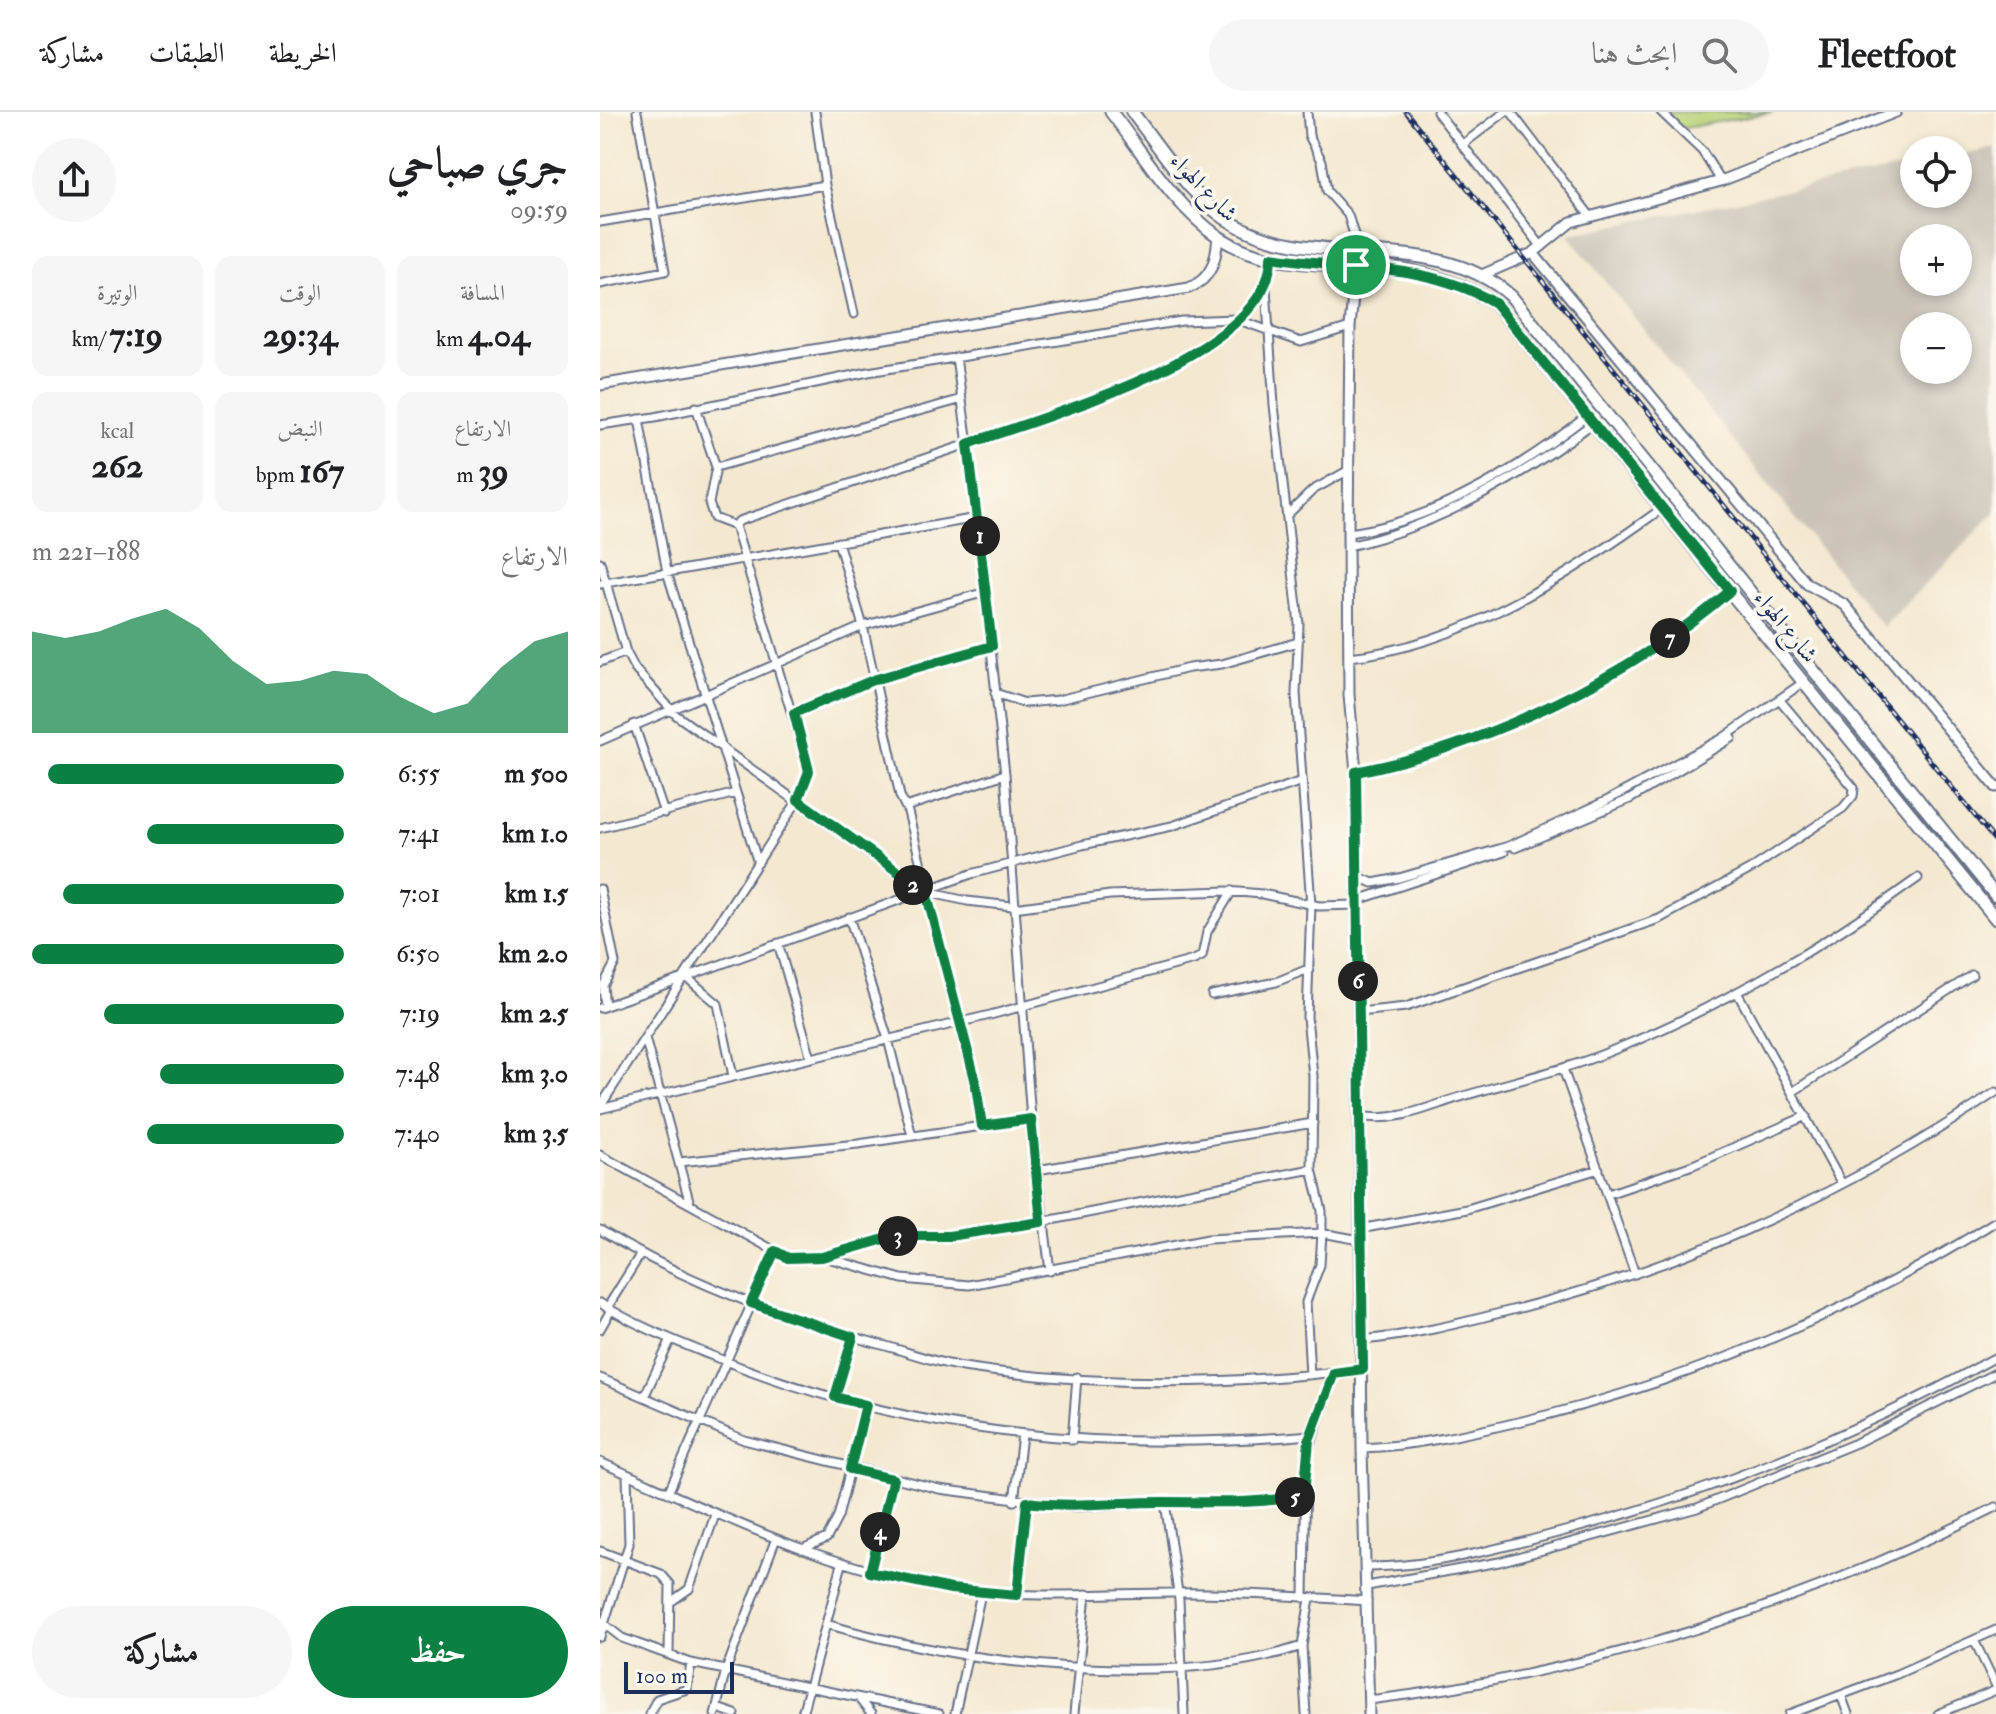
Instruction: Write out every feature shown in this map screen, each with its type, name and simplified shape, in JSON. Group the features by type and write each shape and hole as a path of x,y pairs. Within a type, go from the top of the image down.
{"main road":[{"name":"شارع الهواء","path":"1111,112 1181,201 1218,236 1271,257 1356,265 1437,278 1463,286 1495,303 1996,919"},
{"name":"شارع الهواء","path":"1132,112 1192,187 1233,223 1284,241 1435,260 1482,275 1511,296 1541,329 1996,896"}],"street":[{"path":"600,284 665,271 637,112"},
{"path":"815,112 825,185 854,314"},
{"path":"1307,112 1309,136 1322,161 1327,191 1348,215 1356,265 1350,327 1348,546 1349,657 1356,772 1362,1448 1369,1714"},
{"path":"1437,112 1538,250 1807,584 1845,605 1996,787"},
{"path":"1462,145 1505,112"},
{"path":"1511,112 1591,217"},
{"path":"1661,112 1702,151 1721,181"},
{"path":"1482,275 1538,250 1563,226 1721,181 1896,112"},
{"path":"600,222 825,185"},
{"path":"600,385 1189,288 1198,284 1213,267 1218,236"},
{"path":"1271,257 1266,288 1274,405 1295,561 1296,693 1311,905 1308,969 1312,1169 1322,1211 1320,1265 1306,1302 1310,1375"},
{"path":"735,526 739,521 968,444 1165,371 1204,347 1266,288"},
{"path":"600,425 956,357 1182,321 1236,319 1301,342 1350,327"},
{"path":"956,357 992,646 1010,862 1017,906 1031,1119 1041,1222 1050,1271"},
{"path":"716,467 959,400"},
{"path":"696,407 716,467 710,511 714,518 735,526"},
{"path":"639,419 667,572 758,863"},
{"path":"1348,533 1395,522 1481,485 1590,420"},
{"path":"1348,546 1399,532 1516,476 1590,420"},
{"path":"1287,515 1313,490 1349,470"},
{"path":"1349,657 1411,645 1502,607 1580,564 1664,507"},
{"path":"603,584 977,518"},
{"path":"600,1108 798,800 809,771 794,713 735,526"},
{"path":"838,542 863,626 900,796 906,807 978,1093 982,1126"},
{"path":"600,562 603,584 626,652 635,669 669,708 925,890 967,901 1017,906 1110,895 1232,891 1311,905 1357,903 1455,871 1630,799 1710,752 1769,712 1778,700"},
{"path":"1356,772 1464,741 1566,697 1656,647 1730,591"},
{"path":"600,741 669,708 863,626 986,592"},
{"path":"995,693 1025,703 1058,700 1189,668 1222,664 1298,642"},
{"path":"794,713 873,680 992,646"},
{"path":"600,662 626,652"},
{"path":"1357,876 1373,883 1399,878 1509,846 1632,787 1723,738 1804,682"},
{"path":"1359,1012 1406,1007 1659,919 1751,869 1843,808 1853,796 1854,788 1778,700"},
{"path":"634,724 664,813"},
{"path":"906,807 1005,774"},
{"path":"600,889 615,963 603,986 603,1007 1010,862 1172,826 1302,781"},
{"path":"600,828 736,793"},
{"path":"1360,1116 1380,1120 1425,1111 1447,1101 1563,1069 1638,1039 1737,992 1831,939 1918,878"},
{"path":"600,1108 1022,1007 1202,956 1207,932 1232,891"},
{"path":"849,917 888,1039 912,1136"},
{"path":"778,943 811,1058"},
{"path":"1212,995 1276,982 1308,969"},
{"path":"1794,1091 1972,975"},
{"path":"685,976 718,1004 733,1076"},
{"path":"1737,992 1794,1091 1842,1184"},
{"path":"645,1038 690,1204"},
{"path":"1563,1069 1635,1274"},
{"path":"1361,1340 1429,1330 1541,1303 1635,1274 1746,1232 1842,1184 1996,1092"},
{"path":"1608,1194 1693,1165 1806,1116"},
{"path":"679,1162 912,1136 1031,1119"},
{"path":"1037,1170 1313,1123"},
{"path":"600,1155 788,1258 822,1257 895,1236 949,1236 1041,1222 1312,1169"},
{"path":"1360,1229 1467,1209 1599,1169"},
{"path":"1362,1448 1451,1437 1556,1413 1692,1370 1860,1301 1996,1221"},
{"path":"600,1230 640,1255 751,1303 853,1337 961,1367 1114,1380 1310,1375 1363,1369"},
{"path":"822,1257 902,1279 969,1285 1208,1239 1322,1233 1360,1240"},
{"path":"668,1493 775,1251"},
{"path":"600,1329 606,1307 640,1255"},
{"path":"606,1307 671,1339 772,1381 866,1405 1022,1435 1161,1444 1311,1435"},
{"path":"835,1397 853,1337"},
{"path":"644,1397 671,1339"},
{"path":"1366,1567 1496,1549 1693,1495 1850,1431 1996,1357"},
{"path":"1306,1714 1302,1646 1307,1598 1304,1495 1311,1435 1334,1373"},
{"path":"1367,1586 1499,1562 1697,1508 1856,1443 1996,1373"},
{"path":"1072,1440 1077,1377"},
{"path":"600,1378 744,1440 893,1479 1014,1501 1077,1507 1165,1502 1238,1503 1304,1495"},
{"path":"802,1549 827,1538 838,1517 866,1405"},
{"path":"1014,1501 1022,1435"},
{"path":"600,1462 775,1541 870,1572 981,1593 1178,1593 1367,1601"},
{"path":"600,1637 602,1622 624,1562 631,1526 627,1474"},
{"path":"870,1572 893,1479"},
{"path":"1017,1595 1027,1502"},
{"path":"1165,1502 1178,1593 1184,1714"},
{"path":"1369,1700 1485,1683 1662,1640 1854,1574 1996,1507"},
{"path":"672,1601 689,1589 715,1515"},
{"path":"735,1714 716,1711 726,1670 775,1541"},
{"path":"600,1551 661,1574 670,1584 669,1655"},
{"path":"802,1714 842,1564"},
{"path":"955,1714 965,1656 981,1593"},
{"path":"1074,1714 1086,1594"},
{"path":"602,1622 622,1638 691,1663 810,1685 860,1700 939,1714"},
{"path":"826,1624 883,1641 965,1656 1078,1668 1235,1664 1302,1646"},
{"path":"1790,1714 1996,1630"},
{"path":"1938,1714 1996,1688 1974,1640"},
{"path":"649,1714 657,1699 687,1689 691,1663"},
{"path":"1841,1695 1848,1714"},
{"path":"860,1700 871,1714"}],"shaded area":[{"path":"1996,148 1996,512 1883,627 1568,235 1900,168 1900,208 1972,208 1972,153"}],"green space":[{"path":"1666,112 1773,112 1680,129"}],"railway":[{"path":"1406,112 1996,842"}],"route":[{"path":"1271,257 1356,265 1437,278 1463,286 1495,303 1730,591 1697,620 1656,647 1566,697 1464,741 1356,772 1363,1369 1334,1373 1309,1440 1304,1495 1238,1503 1165,1502 1077,1507 1027,1502 1017,1595 951,1589 870,1572 893,1479 850,1469 866,1405 835,1397 853,1337 751,1303 775,1251 788,1258 822,1257 895,1236 949,1236 1041,1222 1031,1119 982,1126 975,1079 926,892 877,860 798,800 809,771 794,713 873,680 932,660 992,646 968,444 1165,371 1204,347 1253,304 1266,288 1271,257"}]}
